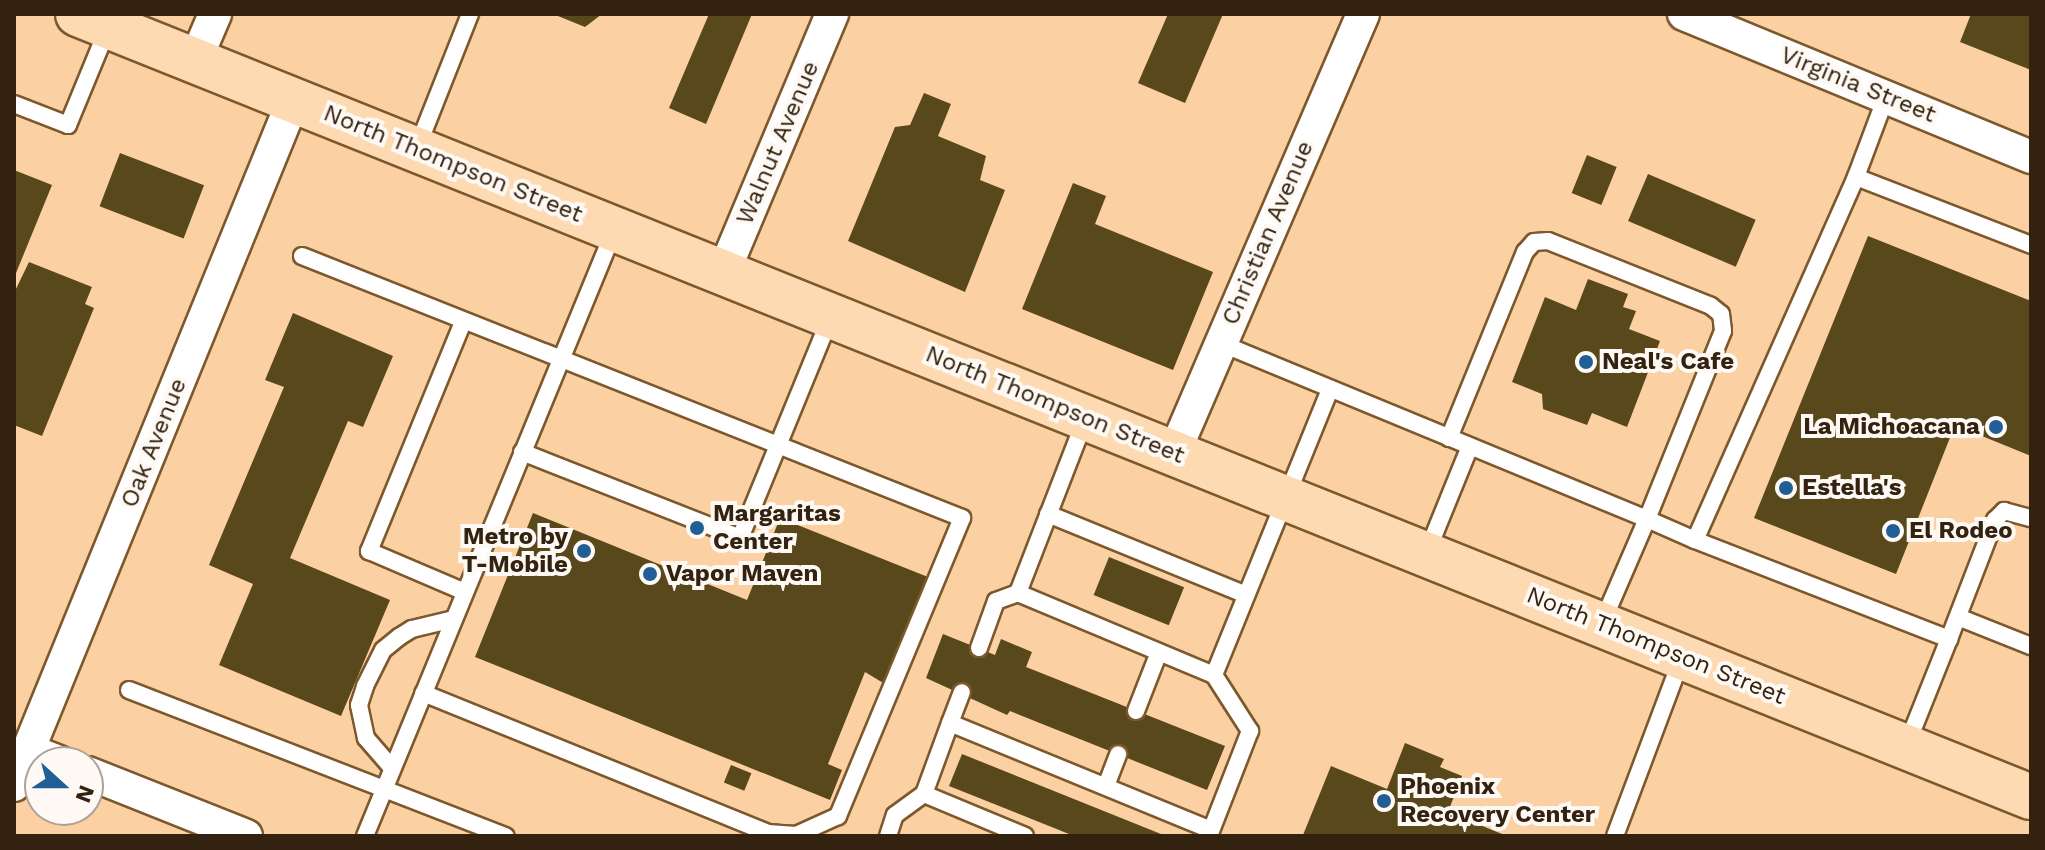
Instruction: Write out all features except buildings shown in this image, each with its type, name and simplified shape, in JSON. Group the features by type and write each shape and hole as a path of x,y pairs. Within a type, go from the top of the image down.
{"main road":[{"name":"North Thompson Street","path":"94,20 2031,797"}],"street":[{"path":"195,61 215,14"},
{"name":"Walnut Avenue","path":"724,271 832,14"},
{"name":"Christian Avenue","path":"1174,453 1363,14"},
{"name":"Virginia Street","path":"1684,14 2031,157"},
{"name":"Oak Avenue","path":"30,746 293,101"},
{"name":"Oak Avenue","path":"14,785 24,760"},
{"path":"104,779 246,836"}],"lane":[{"path":"417,149 470,14"},
{"path":"14,104 68,125 94,20"},
{"path":"1695,540 1856,177 1886,97"},
{"path":"1856,177 2031,245"},
{"path":"365,836 615,228"},
{"path":"1449,438 1525,252 1534,242 1548,241 1711,306 1721,314 1723,331 1602,625"},
{"path":"302,256 560,362 962,518 838,816 796,835 768,834 423,693"},
{"path":"522,452 740,538 831,315"},
{"path":"463,322 369,551 465,592"},
{"path":"1220,343 1695,540 1949,639"},
{"path":"1214,675 1330,389"},
{"path":"1018,593 1086,418"},
{"path":"1427,554 1470,446"},
{"path":"1906,747 1995,520 2004,511 2031,518"},
{"path":"1048,514 1246,595"},
{"path":"950,723 1106,786 1210,833 1250,731 1214,675 1018,593 996,601 979,648"},
{"path":"1958,617 2031,646"},
{"path":"392,768 366,738 359,705 365,686 383,650 399,637 412,629 454,619"},
{"path":"1136,711 1159,652"},
{"path":"1615,836 1683,655"},
{"path":"129,690 506,836"},
{"path":"888,836 895,815 924,794 962,692"},
{"path":"1106,786 1118,754"},
{"path":"924,794 1025,836"}],"place":[{"name":"Neal's Cafe","path":"1586,362"},
{"name":"La Michoacana","path":"1996,427"},
{"name":"Estella's","path":"1786,488"},
{"name":"Margaritas Center","path":"697,528"},
{"name":"El Rodeo","path":"1893,531"},
{"name":"Metro by T-Mobile","path":"584,551"},
{"name":"Vapor Maven","path":"650,574"},
{"name":"Phoenix Recovery Center","path":"1384,801"}]}
